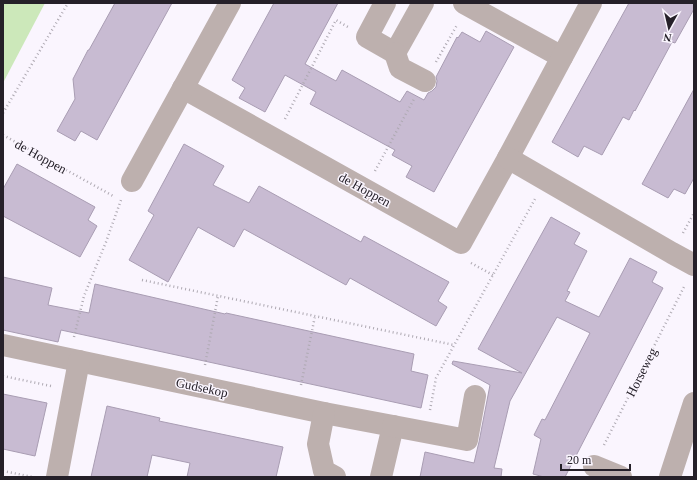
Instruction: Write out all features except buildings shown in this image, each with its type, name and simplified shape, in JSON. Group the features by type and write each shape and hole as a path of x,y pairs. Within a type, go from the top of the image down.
{"street":[{"path":"132,181 230,3"},
{"path":"385,3 367,37 395,53 400,68 425,81"},
{"path":"395,53 423,3"},
{"path":"464,3 562,57"},
{"name":"de Hoppen","path":"183,88 461,243 591,3"},
{"path":"508,158 672,253 690,273"},
{"name":"Gudsekop","path":"3,346 324,413 467,440 475,396"},
{"path":"57,477 73,391 74,360"},
{"path":"670,477 693,410"},
{"path":"324,413 318,444 324,470 335,477"},
{"path":"381,477 393,426"},
{"path":"594,466 621,477"}],"path":[{"path":"3,113 68,3"},
{"path":"275,139 336,20 367,37"},
{"name":"de Hoppen","path":"3,135 121,201"},
{"path":"426,432 436,378 546,180"},
{"path":"74,360 84,296 121,201 132,181"},
{"name":"Horseweg","path":"594,466 690,273"},
{"path":"142,280 454,345"},
{"path":"200,387 218,296"},
{"path":"297,407 315,316"},
{"path":"3,376 73,391"},
{"path":"3,471 33,477"}],"green space":[{"path":"3,3 45,3 3,83"}]}
